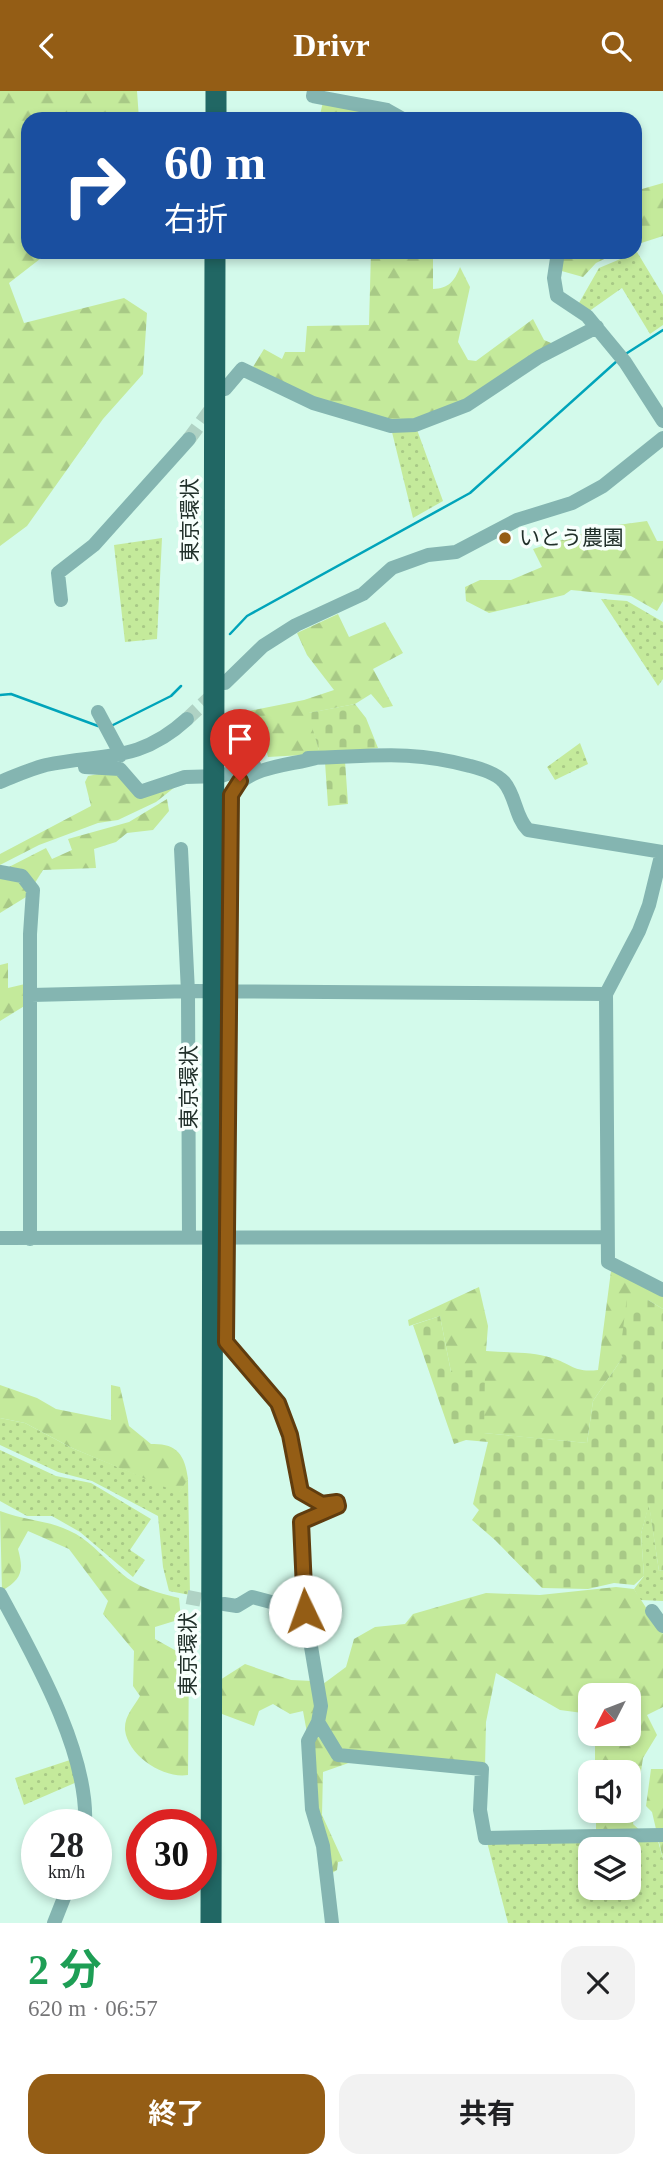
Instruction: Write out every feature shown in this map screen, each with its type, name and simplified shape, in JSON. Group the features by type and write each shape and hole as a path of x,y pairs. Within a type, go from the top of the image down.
{"highway":[{"path":"202,112 203,91"},
{"path":"216,91 216,112"},
{"name":"東京環状","path":"202,259 207,776 211,1923"},
{"name":"東京環状","path":"207,776 215,259"},
{"name":"東京環状","path":"198,1809 207,1237"},
{"path":"198,1900 198,1923"}],"street":[{"path":"314,91 313,96 391,112"},
{"path":"557,259 554,278 557,296 587,316 597,327 622,358 663,421"},
{"path":"225,389 242,369 313,403 391,426 415,425 467,405 538,357 597,327"},
{"path":"225,683 263,646 296,625 363,594 392,568 428,555 456,552 505,525 572,503 603,486 663,438"},
{"path":"61,600 58,573 94,545 189,439"},
{"path":"0,782 29,769 121,755 172,733 187,719"},
{"path":"103,722 121,755"},
{"path":"84,760 85,767 120,769 140,792 185,776 207,776 273,760 402,754 434,756 480,769 499,778 510,791 523,825 528,830 663,852 639,931 606,994 608,1262 663,1290"},
{"path":"207,992 231,795 237,783 248,775 316,758"},
{"path":"181,849 207,992"},
{"path":"0,872 22,876 33,890 30,935 30,1238"},
{"path":"31,995 207,992 606,994"},
{"path":"207,1237 226,1342 278,1403 290,1435 301,1492 322,1504 337,1502 338,1506 301,1522 305,1611 321,1699 318,1722 309,1741 310,1790 312,1809 323,1846 332,1923"},
{"path":"0,1238 607,1237"},
{"path":"0,1594 65,1727 80,1780 83,1809"},
{"path":"224,1604 237,1606 252,1597 305,1611"},
{"path":"652,1611 663,1626"},
{"path":"318,1722 338,1755 482,1769 480,1810 485,1839 663,1835"},
{"path":"54,1923 63,1900"}],"green space":[{"path":"0,91 137,91 138,112 21,112 21,259 40,259 9,283 24,323 124,298 147,313 143,374 103,419 27,526 0,546"},
{"path":"323,102 367,112 321,112"},
{"path":"663,183 663,236 642,243 642,189"},
{"path":"371,259 433,259 433,289 450,283 460,267 470,287 458,342 468,360 476,361 533,319 544,340 556,345 440,414 390,424 319,402 253,367 264,349 282,359 285,352 305,352 307,326 369,325"},
{"path":"560,259 604,259 596,263 583,277 558,270"},
{"path":"620,259 641,259 663,295 663,325 650,334 622,288 588,312 579,303 599,268"},
{"path":"416,427 443,501 413,518 391,428"},
{"path":"647,521 657,541 663,541 663,601 657,611 631,596 571,590 564,595 489,613 466,601 465,587 480,580 511,580 542,567 533,549 603,527"},
{"path":"162,538 157,639 125,642 114,545"},
{"path":"601,599 627,601 663,622 663,679 658,686"},
{"path":"338,614 349,637 385,622 403,653 373,669 393,706 383,708 371,694 355,704 309,713 320,754 268,757 264,741 232,743 234,714 304,700 334,690 307,655 297,633"},
{"path":"355,704 366,718 378,748 320,754 308,713"},
{"path":"580,743 588,764 555,780 547,767"},
{"path":"345,761 348,804 328,806 325,762"},
{"path":"114,771 133,791 175,787 156,802 118,820 98,823 39,845 0,865 0,854 91,806 85,782 88,776"},
{"path":"167,799 169,811 153,830 127,833 116,842 94,849 96,868 43,870 33,886 5,869 46,848 52,859 72,850 68,839 129,822"},
{"path":"11,874 27,890 26,897 0,913 0,875"},
{"path":"8,963 8,988 25,984 26,1005 0,1021 0,965"},
{"path":"611,1271 663,1294 663,1309 648,1300 623,1357 593,1401 587,1443 483,1433 451,1372 440,1316 409,1326 408,1320 479,1287 488,1326 486,1351 536,1354 578,1369 598,1370"},
{"path":"627,1297 648,1300 663,1309 663,1570 659,1571 649,1505 641,1534 644,1576 634,1585 614,1583 588,1589 542,1588 472,1520 479,1510 473,1504 488,1442 466,1440 454,1444 413,1325 440,1316 451,1372 485,1369 484,1433 587,1443 593,1401 623,1357 620,1353"},
{"path":"0,1385 37,1398 56,1409 111,1420 111,1385 120,1387 129,1426 151,1444 167,1446 178,1452 188,1479 179,1493 72,1448 25,1423 0,1418"},
{"path":"0,1418 25,1423 72,1448 179,1492 188,1479 190,1595 169,1591 163,1567 158,1516 92,1481 58,1472 0,1445"},
{"path":"0,1450 56,1476 91,1483 151,1519 130,1550 145,1560 133,1577 80,1532 52,1516 27,1516 0,1501"},
{"path":"649,1503 659,1571 663,1570 663,1601 640,1600 634,1589 644,1576 641,1534"},
{"path":"0,1511 76,1534 134,1583 179,1598 181,1619 155,1627 155,1639 189,1658 188,1775 168,1773 149,1764 133,1749 128,1740 126,1720 140,1696 133,1686 134,1651 103,1614 108,1601 69,1549 28,1531 18,1549 20,1574 2,1591"},
{"path":"616,1587 634,1589 663,1634 663,1707 647,1715 657,1735 643,1758 641,1771 641,1760 595,1760 595,1747 641,1746 641,1683 578,1683 578,1712 560,1710 496,1673 486,1722 485,1767 341,1752 321,1721 319,1687 346,1667 354,1639 375,1627 405,1624 413,1614 486,1593 540,1595"},
{"path":"245,1664 291,1680 313,1681 319,1708 307,1733 303,1711 290,1714 273,1704 259,1711 254,1726 222,1714 220,1680"},
{"path":"317,1726 336,1758 360,1759 323,1772 322,1815 343,1861 338,1862 337,1870 329,1875 310,1781 312,1743"},
{"path":"70,1760 77,1782 24,1805 15,1778"},
{"path":"651,1769 663,1769 663,1859 652,1812 646,1806"},
{"path":"596,1823 633,1823 645,1835 596,1834"},
{"path":"578,1841 578,1900 641,1900 641,1841 658,1841 663,1859 663,1923 508,1923 487,1842"}],"waterway":[{"path":"624,355 663,330"},
{"path":"230,634 247,616 470,493 617,361"},
{"path":"111,726 171,696 181,686"},
{"path":"0,695 11,694 98,726"}],"tunnel":[{"path":"189,439 214,405"},
{"path":"187,719 217,691"},
{"path":"187,1597 219,1603"}],"place":[{"name":"いとう農園","path":"505,538"}],"route":[{"path":"240,781 231,795 227,992 226,1342 278,1403 290,1435 301,1492 322,1504 337,1502 337,1509 301,1522 305,1611"}]}
